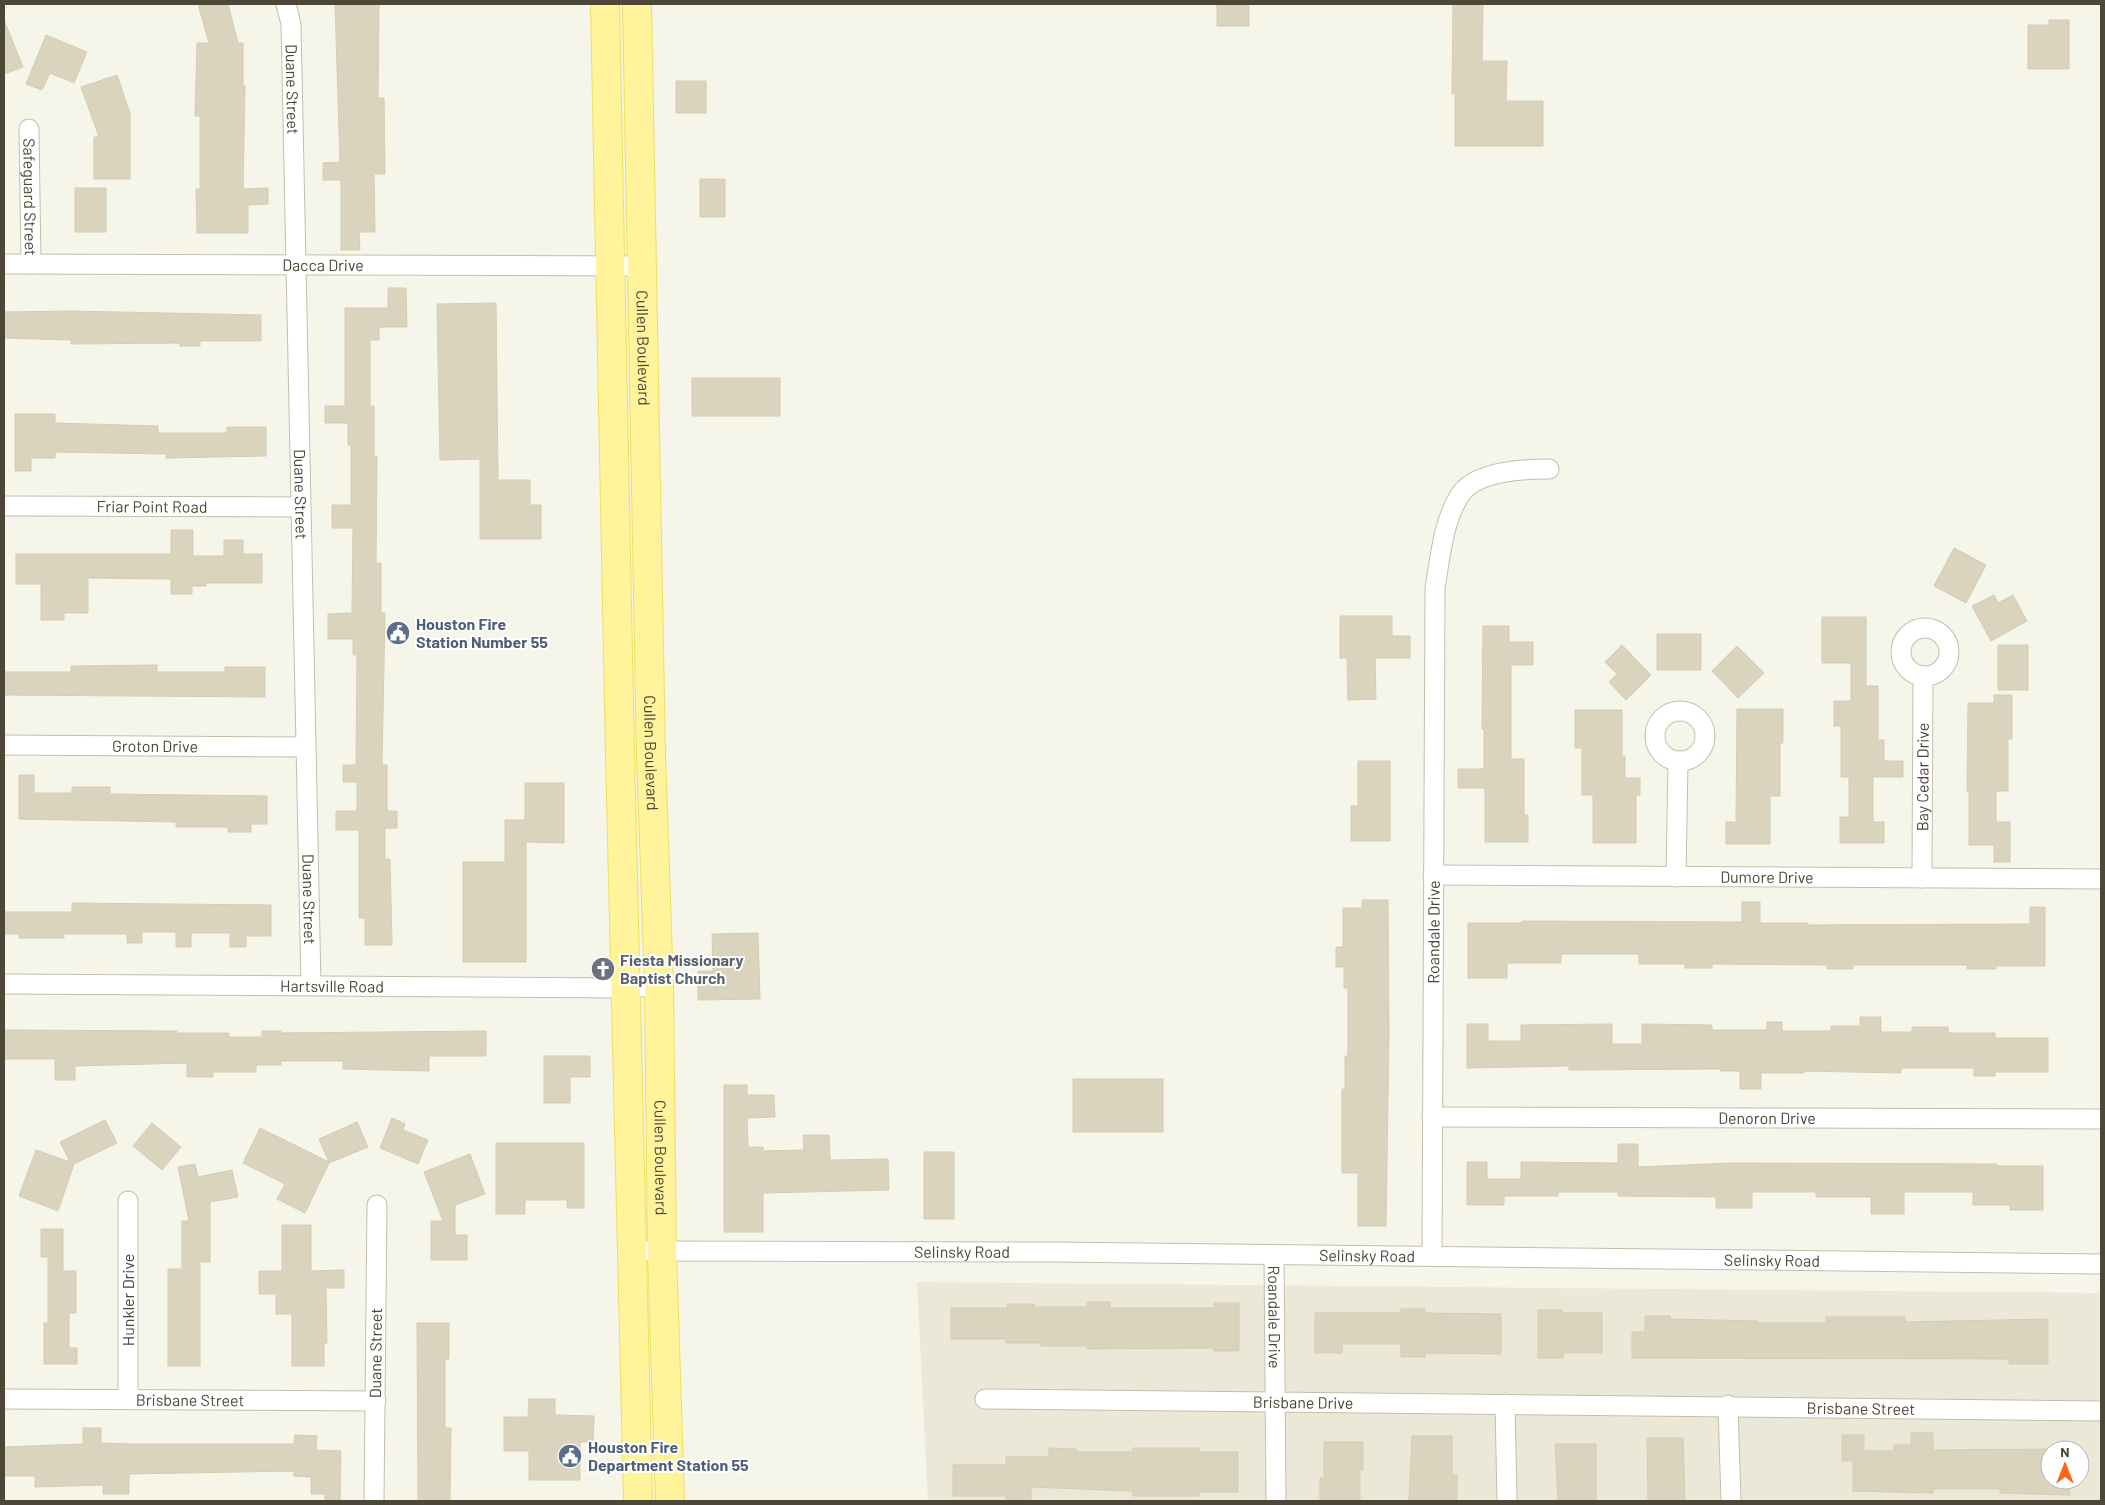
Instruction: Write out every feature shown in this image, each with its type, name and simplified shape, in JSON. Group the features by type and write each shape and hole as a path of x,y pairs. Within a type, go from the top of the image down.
{"main road":[{"name":"Cullen Boulevard","path":"605,4 625,988 638,1501"},
{"name":"Cullen Boulevard","path":"637,4 646,529 659,986 662,1251 670,1501"},
{"path":"616,528 646,529"},
{"path":"620,755 651,755"},
{"path":"637,1448 669,1449"}],"street":[{"name":"Duane Street","path":"286,4 291,24 311,985"},
{"name":"Safeguard Street","path":"29,129 31,264"},
{"name":"Dacca Drive","path":"4,264 296,264 610,268 641,266"},
{"name":"Roandale Drive","path":"1432,1256 1434,609 1440,558 1450,520 1460,494 1476,482 1497,474 1523,469 1549,469"},
{"name":"Friar Point Road","path":"4,506 300,507"},
{"name":"Bay Cedar Drive","path":"1922,878 1923,676"},
{"name":"Groton Drive","path":"4,745 306,747"},
{"path":"1676,877 1678,761"},
{"name":"Dumore Drive","path":"1433,875 2101,880"},
{"name":"Hartsville Road","path":"4,984 625,988 659,986"},
{"name":"Denoron Drive","path":"1432,1116 2101,1119"},
{"name":"Hunkler Drive","path":"128,1201 128,1400"},
{"name":"Duane Street","path":"374,1501 377,1205"},
{"name":"Selinsky Road","path":"633,1251 1432,1256 2101,1264"},
{"name":"Roandale Drive","path":"1274,1255 1276,1501"},
{"name":"Brisbane Street","path":"4,1398 376,1401"},
{"name":"Brisbane Drive","path":"985,1399 1621,1404"},
{"path":"1506,1404 1507,1501"},
{"name":"Brisbane Street","path":"1621,1404 2101,1410"},
{"path":"1728,1405 1731,1501"}],"shaded area":[{"path":"917,1282 2101,1293 2101,1501 928,1501"}],"building":[{"path":"198,4 228,4 238,43 243,43 243,86 245,86 243,189 268,188 268,204 248,205 248,233 197,233 196,189 200,189 200,116 195,116 197,43 209,43"},
{"path":"335,4 379,4 378,98 384,98 385,174 374,174 375,232 359,232 360,250 341,250 341,180 323,180 323,163 340,162"},
{"path":"1217,4 1249,4 1249,26 1217,26"},
{"path":"1453,4 1483,4 1482,61 1507,61 1506,101 1543,101 1543,146 1455,146 1455,94 1452,94"},
{"path":"4,20 23,67 4,74"},
{"path":"2049,20 2069,20 2069,69 2028,69 2028,25 2049,25"},
{"path":"46,35 87,52 74,83 50,73 42,90 26,84"},
{"path":"117,75 130,113 130,179 94,179 94,137 99,137 81,87"},
{"path":"676,81 706,81 706,113 676,113"},
{"path":"700,179 725,179 725,217 700,217"},
{"path":"75,188 106,188 106,232 75,232"},
{"path":"388,288 406,288 407,327 379,327 379,340 370,340 370,406 374,406 374,456 377,456 376,563 381,563 381,613 385,613 382,765 387,765 387,811 397,811 397,828 385,828 385,859 390,859 392,945 365,945 365,918 359,918 359,830 336,830 336,811 357,811 357,782 343,782 343,765 356,765 357,655 353,655 353,639 328,639 328,614 352,613 353,528 332,528 332,505 351,505 351,445 348,445 348,423 325,423 325,406 345,406 345,308 388,308"},
{"path":"496,303 498,480 530,480 530,505 541,505 541,539 480,539 480,459 440,460 437,304"},
{"path":"71,311 261,315 261,341 200,341 200,346 180,346 180,343 71,344 71,340 4,338 4,312"},
{"path":"692,378 780,378 780,416 692,416"},
{"path":"15,414 55,414 55,423 158,426 158,433 227,433 227,427 266,427 266,456 166,458 166,454 55,452 55,458 31,458 31,471 15,471"},
{"path":"171,530 193,530 193,556 224,556 224,540 243,540 243,554 262,554 262,583 206,583 206,586 192,586 192,594 171,594 171,579 88,578 88,613 64,613 64,620 41,620 41,584 16,584 16,554 171,554"},
{"path":"1954,548 1986,565 1966,603 1934,586"},
{"path":"1994,595 1998,603 2013,595 2027,621 1991,641 1972,606"},
{"path":"1340,616 1392,616 1392,636 1410,636 1410,658 1375,658 1376,699 1348,700 1347,658 1340,658"},
{"path":"1822,617 1866,617 1866,686 1878,686 1878,740 1884,740 1884,761 1903,761 1903,777 1873,777 1873,822 1884,822 1884,843 1840,843 1840,817 1849,817 1849,777 1841,777 1841,726 1834,726 1834,701 1851,701 1851,663 1822,663"},
{"path":"1483,626 1509,626 1509,642 1533,642 1533,665 1511,665 1511,759 1524,759 1524,815 1528,815 1528,842 1485,842 1485,788 1458,788 1458,769 1484,769 1484,729 1482,729"},
{"path":"1657,634 1701,634 1701,670 1657,670"},
{"path":"1622,645 1651,675 1626,700 1609,682 1617,674 1605,662"},
{"path":"1998,645 2028,645 2028,690 1998,690"},
{"path":"1737,646 1764,673 1738,698 1712,671"},
{"path":"157,665 157,672 225,672 225,667 265,667 265,697 4,695 4,672 71,672 71,666"},
{"path":"1994,695 2012,695 2012,739 2008,739 2008,791 1996,791 1996,822 2010,822 2010,862 1994,862 1994,845 1969,845 1969,791 1967,791 1968,703 1994,703"},
{"path":"1737,709 1783,709 1783,743 1780,743 1780,796 1770,796 1770,844 1726,844 1726,822 1736,822"},
{"path":"1575,710 1622,710 1622,756 1625,756 1625,778 1640,778 1640,795 1636,795 1636,843 1593,843 1593,795 1582,795 1582,748 1575,748"},
{"path":"1358,761 1390,761 1390,841 1351,841 1351,806 1358,806"},
{"path":"19,775 34,775 34,793 72,793 72,787 110,787 110,794 267,796 267,824 251,824 251,832 228,832 228,827 176,827 176,822 19,819"},
{"path":"525,783 564,783 564,843 526,842 526,962 463,962 463,862 505,862 505,820 525,820"},
{"path":"1362,900 1388,900 1389,1032 1386,1226 1358,1226 1358,1173 1342,1173 1342,1089 1345,1089 1345,1056 1348,1056 1348,988 1344,988 1344,967 1336,967 1336,947 1343,947 1343,908 1362,908"},
{"path":"1742,902 1760,902 1760,923 1808,923 1808,925 2030,924 2030,907 2045,907 2045,966 1996,966 1996,969 1967,969 1967,965 1853,965 1853,969 1827,969 1827,965 1712,964 1712,968 1685,968 1685,964 1639,964 1639,954 1561,954 1561,963 1507,963 1507,978 1468,978 1468,923 1522,923 1522,921 1742,922"},
{"path":"72,903 271,905 271,936 246,936 246,947 230,947 230,933 191,933 191,947 176,947 176,932 142,932 142,943 127,943 127,934 64,934 64,938 19,938 19,934 4,934 4,912 72,912"},
{"path":"758,933 760,999 698,1000 698,971 713,971 712,934"},
{"path":"1860,1017 1881,1017 1881,1032 1912,1032 1912,1027 1948,1027 1948,1033 1995,1033 1995,1038 2048,1038 2048,1072 1995,1072 1995,1076 1974,1076 1974,1068 1901,1068 1901,1073 1804,1071 1804,1073 1761,1073 1761,1089 1740,1089 1740,1071 1720,1071 1720,1069 1569,1070 1569,1066 1467,1068 1467,1024 1488,1024 1488,1041 1521,1041 1521,1025 1612,1024 1612,1044 1642,1044 1642,1024 1712,1025 1712,1030 1767,1030 1767,1022 1782,1022 1782,1031 1831,1031 1831,1026 1860,1026"},
{"path":"4,1030 177,1031 177,1033 229,1033 229,1037 262,1037 262,1031 281,1031 281,1033 486,1031 486,1056 429,1056 429,1071 343,1069 343,1061 281,1061 281,1065 256,1065 256,1072 213,1072 213,1077 187,1077 187,1063 75,1066 75,1080 55,1080 55,1059 4,1059"},
{"path":"544,1056 590,1056 590,1077 570,1077 570,1103 544,1103"},
{"path":"1073,1079 1163,1079 1163,1132 1073,1132"},
{"path":"724,1085 747,1085 747,1095 774,1095 775,1117 747,1118 748,1147 763,1147 763,1151 804,1150 803,1135 829,1135 830,1160 888,1159 889,1190 763,1193 763,1232 724,1232"},
{"path":"392,1118 405,1124 403,1130 428,1140 418,1164 380,1148"},
{"path":"105,1120 117,1143 74,1164 58,1211 19,1196 36,1150 70,1162 60,1142"},
{"path":"357,1122 368,1147 329,1163 305,1213 277,1199 285,1184 243,1163 260,1128 329,1162 319,1139"},
{"path":"152,1123 181,1147 162,1170 133,1146"},
{"path":"496,1143 584,1143 584,1208 567,1208 567,1200 525,1200 525,1214 496,1214"},
{"path":"1618,1144 1638,1144 1638,1167 1732,1163 1997,1164 1997,1166 2043,1166 2043,1210 2010,1210 2010,1205 1973,1205 1973,1192 1904,1192 1904,1214 1871,1214 1871,1197 1816,1197 1816,1192 1752,1192 1752,1208 1716,1208 1716,1197 1618,1196 1618,1192 1558,1192 1558,1196 1504,1196 1504,1205 1467,1205 1467,1162 1487,1162 1487,1179 1521,1179 1521,1162 1618,1163"},
{"path":"924,1152 954,1152 954,1219 924,1219"},
{"path":"470,1154 485,1194 455,1205 455,1235 467,1235 467,1260 431,1260 431,1221 443,1221 424,1172"},
{"path":"195,1164 198,1177 232,1170 238,1197 210,1202 210,1262 200,1262 200,1366 168,1366 168,1269 182,1269 182,1221 189,1221 178,1167"},
{"path":"282,1225 311,1225 311,1271 344,1270 344,1288 326,1288 327,1343 324,1343 324,1366 292,1366 292,1314 276,1314 276,1294 259,1294 259,1271 282,1271"},
{"path":"41,1229 63,1229 63,1271 76,1271 76,1313 69,1313 69,1348 77,1348 77,1364 44,1364 44,1323 48,1323 48,1257 41,1257"},
{"path":"1087,1302 1110,1302 1110,1308 1214,1308 1214,1303 1239,1303 1239,1351 1214,1351 1214,1348 1087,1349 1087,1346 1041,1346 1041,1343 1006,1343 1006,1339 951,1339 951,1308 1007,1308 1007,1304 1034,1304 1034,1307 1087,1307"},
{"path":"1401,1309 1425,1309 1425,1313 1501,1314 1501,1354 1425,1353 1425,1357 1401,1357 1401,1344 1342,1344 1342,1353 1315,1353 1315,1313 1401,1313"},
{"path":"1538,1310 1562,1310 1562,1313 1602,1313 1602,1353 1563,1353 1563,1358 1538,1358"},
{"path":"1645,1316 1670,1316 1670,1319 1758,1321 1758,1323 1826,1323 1826,1317 1905,1317 1905,1322 2048,1319 2048,1364 2009,1364 2009,1359 1632,1358 1632,1332 1645,1332"},
{"path":"417,1323 449,1323 449,1359 445,1359 445,1428 451,1428 450,1501 418,1501"},
{"path":"529,1399 555,1399 555,1415 594,1416 593,1442 580,1442 580,1480 529,1480 529,1451 504,1451 504,1417 528,1417"},
{"path":"83,1428 101,1428 101,1443 129,1444 294,1444 295,1435 317,1436 316,1450 341,1451 340,1501 325,1501 325,1494 311,1494 311,1477 294,1476 294,1471 129,1474 129,1494 103,1494 103,1485 35,1487 35,1476 4,1476 4,1447 83,1444"},
{"path":"1911,1433 1933,1433 1933,1450 2040,1449 2040,1490 2070,1490 2070,1495 2000,1493 2000,1489 1933,1489 1933,1493 1853,1491 1853,1461 1842,1461 1842,1435 1864,1435 1864,1451 1894,1451 1894,1445 1911,1445"},
{"path":"1412,1436 1452,1436 1452,1475 1457,1475 1457,1500 1409,1500"},
{"path":"1647,1438 1683,1438 1685,1501 1648,1501"},
{"path":"1324,1442 1363,1442 1363,1470 1360,1470 1360,1501 1320,1501 1320,1478 1324,1478"},
{"path":"1555,1444 1596,1444 1596,1501 1558,1501"},
{"path":"1049,1448 1076,1449 1076,1452 1133,1452 1133,1448 1199,1448 1199,1452 1238,1452 1238,1492 1199,1492 1199,1496 1133,1496 1133,1491 1031,1487 1031,1501 1006,1501 1006,1496 953,1496 953,1465 1006,1465 1006,1457 1049,1457"}],"place":[{"name":"Houston Fire Station Number 55","path":"398,633"},
{"name":"Fiesta Missionary Baptist Church","path":"603,969"},
{"name":"Houston Fire Department Station 55","path":"570,1456"}]}
